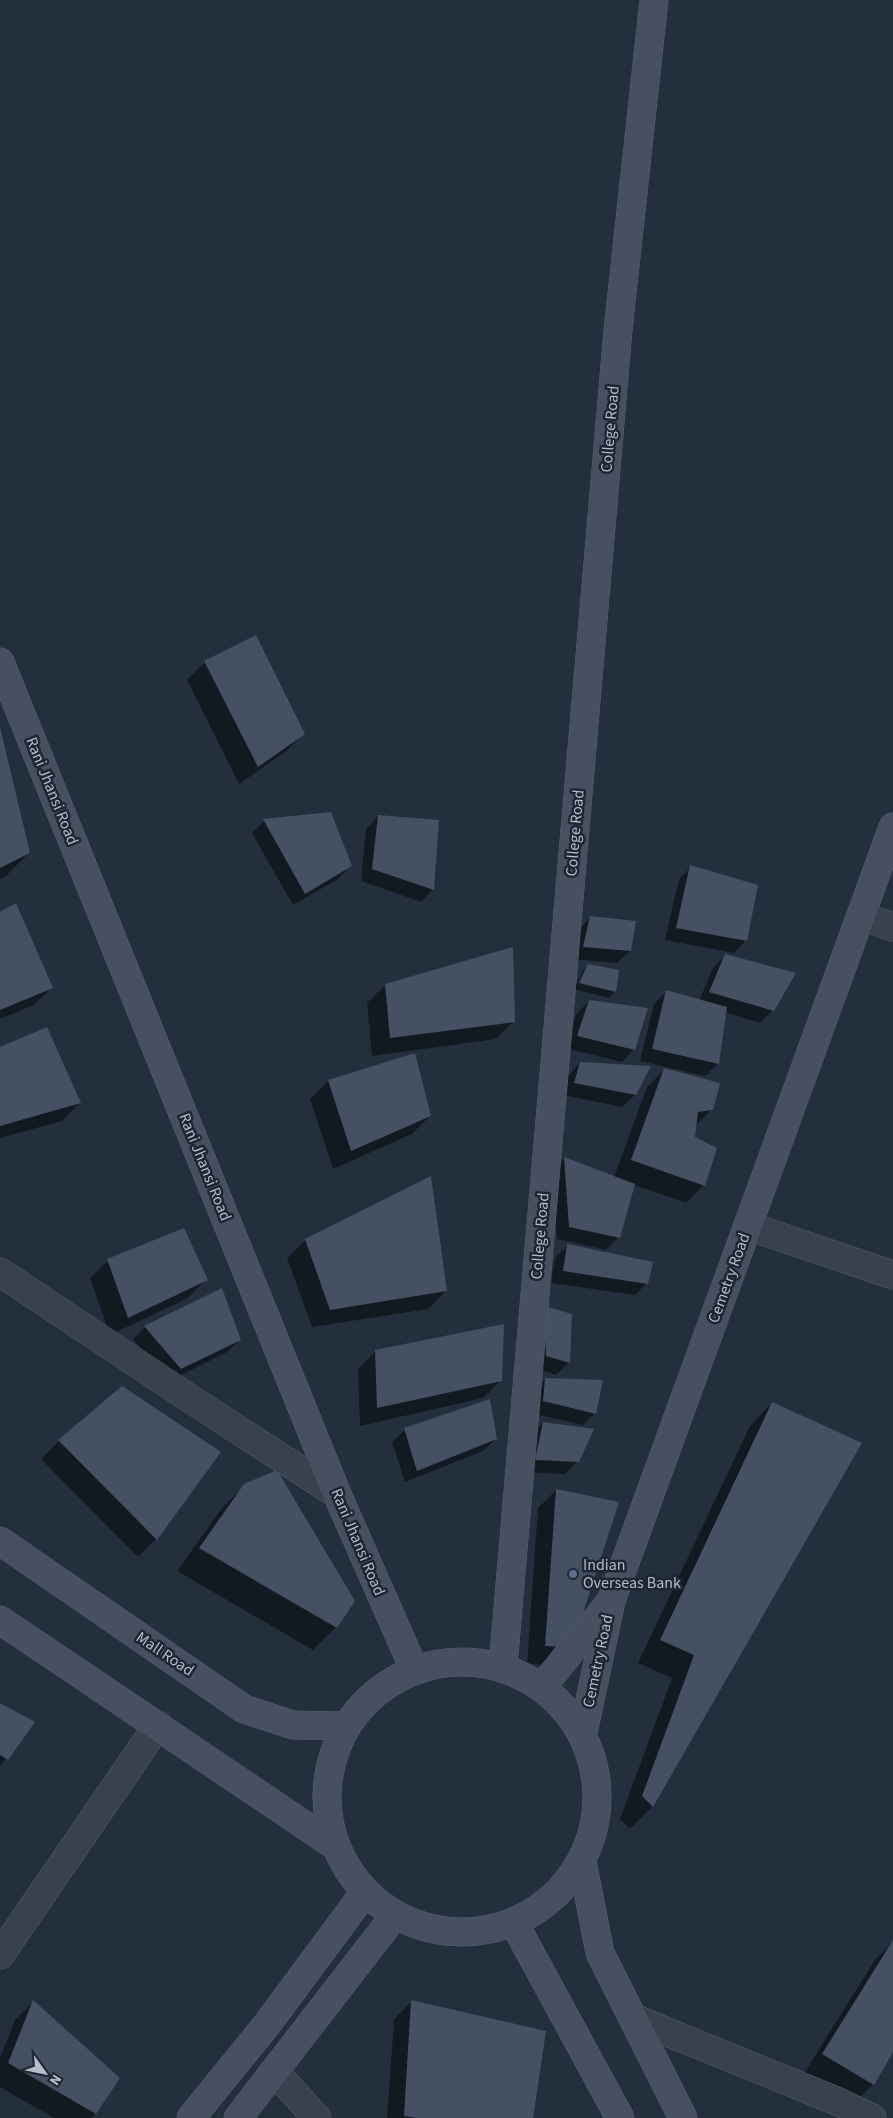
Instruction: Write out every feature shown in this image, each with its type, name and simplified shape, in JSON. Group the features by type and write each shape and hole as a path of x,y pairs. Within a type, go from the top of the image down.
{"street":[{"name":"College Road","path":"502,1666 618,330 654,0"},
{"name":"Rani Jhansi Road","path":"0,662 337,1494 414,1669"},
{"name":"Cemetry Road","path":"582,1733 611,1601 893,828"},
{"path":"861,916 893,927"},
{"path":"748,1226 893,1275"},
{"path":"0,1272 188,1398 337,1494"},
{"name":"Mall Road","path":"0,1541 244,1709 293,1725 346,1726"},
{"path":"543,1686 611,1601"},
{"path":"0,1620 334,1845"},
{"path":"458,1660 502,1666 543,1686 562,1704 582,1733 596,1775 596,1819 582,1861 553,1898 514,1922 469,1933 424,1928 383,1908 353,1880 334,1845 326,1804 330,1764 346,1726 375,1692 414,1669 458,1660"},
{"path":"0,1955 158,1726"},
{"path":"582,1861 600,1953 683,2118"},
{"path":"191,2118 268,2023 366,1892"},
{"path":"238,2118 395,1915"},
{"path":"514,1922 620,2118"},
{"path":"633,2018 839,2102 872,2118"},
{"path":"275,2072 317,2118"}],"building":[{"path":"256,635 305,734 258,767 204,661"},
{"path":"0,727 30,853 0,868"},
{"path":"331,812 352,866 305,894 263,819"},
{"path":"378,815 439,820 434,890 372,869"},
{"path":"690,865 758,885 747,941 676,928"},
{"path":"16,903 53,988 0,1010 0,912"},
{"path":"590,916 636,921 631,951 583,947"},
{"path":"513,947 515,1022 390,1038 385,984"},
{"path":"725,954 796,973 774,1011 709,992"},
{"path":"588,964 619,970 616,992 579,983"},
{"path":"666,990 727,1007 719,1064 652,1049"},
{"path":"589,1000 648,1008 635,1050 577,1036"},
{"path":"47,1027 81,1103 0,1126 0,1047"},
{"path":"415,1053 431,1116 351,1151 328,1080"},
{"path":"580,1062 651,1066 636,1095 574,1083"},
{"path":"664,1068 720,1083 713,1110 698,1112 695,1137 717,1148 705,1186 631,1160"},
{"path":"564,1157 635,1184 620,1238 569,1227"},
{"path":"431,1176 447,1291 330,1310 305,1239"},
{"path":"184,1228 208,1280 128,1318 107,1259"},
{"path":"567,1244 653,1262 648,1284 563,1271"},
{"path":"222,1288 241,1340 181,1369 144,1326"},
{"path":"544,1306 572,1314 570,1363 546,1356"},
{"path":"504,1324 502,1381 377,1408 375,1350"},
{"path":"545,1378 603,1380 596,1414 543,1401"},
{"path":"122,1386 221,1452 157,1540 58,1440"},
{"path":"490,1399 497,1439 417,1471 404,1428"},
{"path":"772,1402 862,1443 653,1807 642,1796 694,1655 660,1640"},
{"path":"543,1422 594,1429 579,1462 535,1460"},
{"path":"277,1470 355,1601 337,1628 199,1548 244,1484"},
{"name":"Indian Overseas Bank","path":"556,1489 619,1502 572,1647 545,1646"},
{"path":"0,1703 35,1722 8,1760 0,1755"},
{"path":"893,1940 893,2052 874,2085 822,2054"},
{"path":"33,2000 120,2078 96,2114 8,2063"},
{"path":"411,2000 546,2031 533,2118 417,2118 404,2116"}],"place":[{"name":"Indian Overseas Bank","path":"573,1574"}]}
